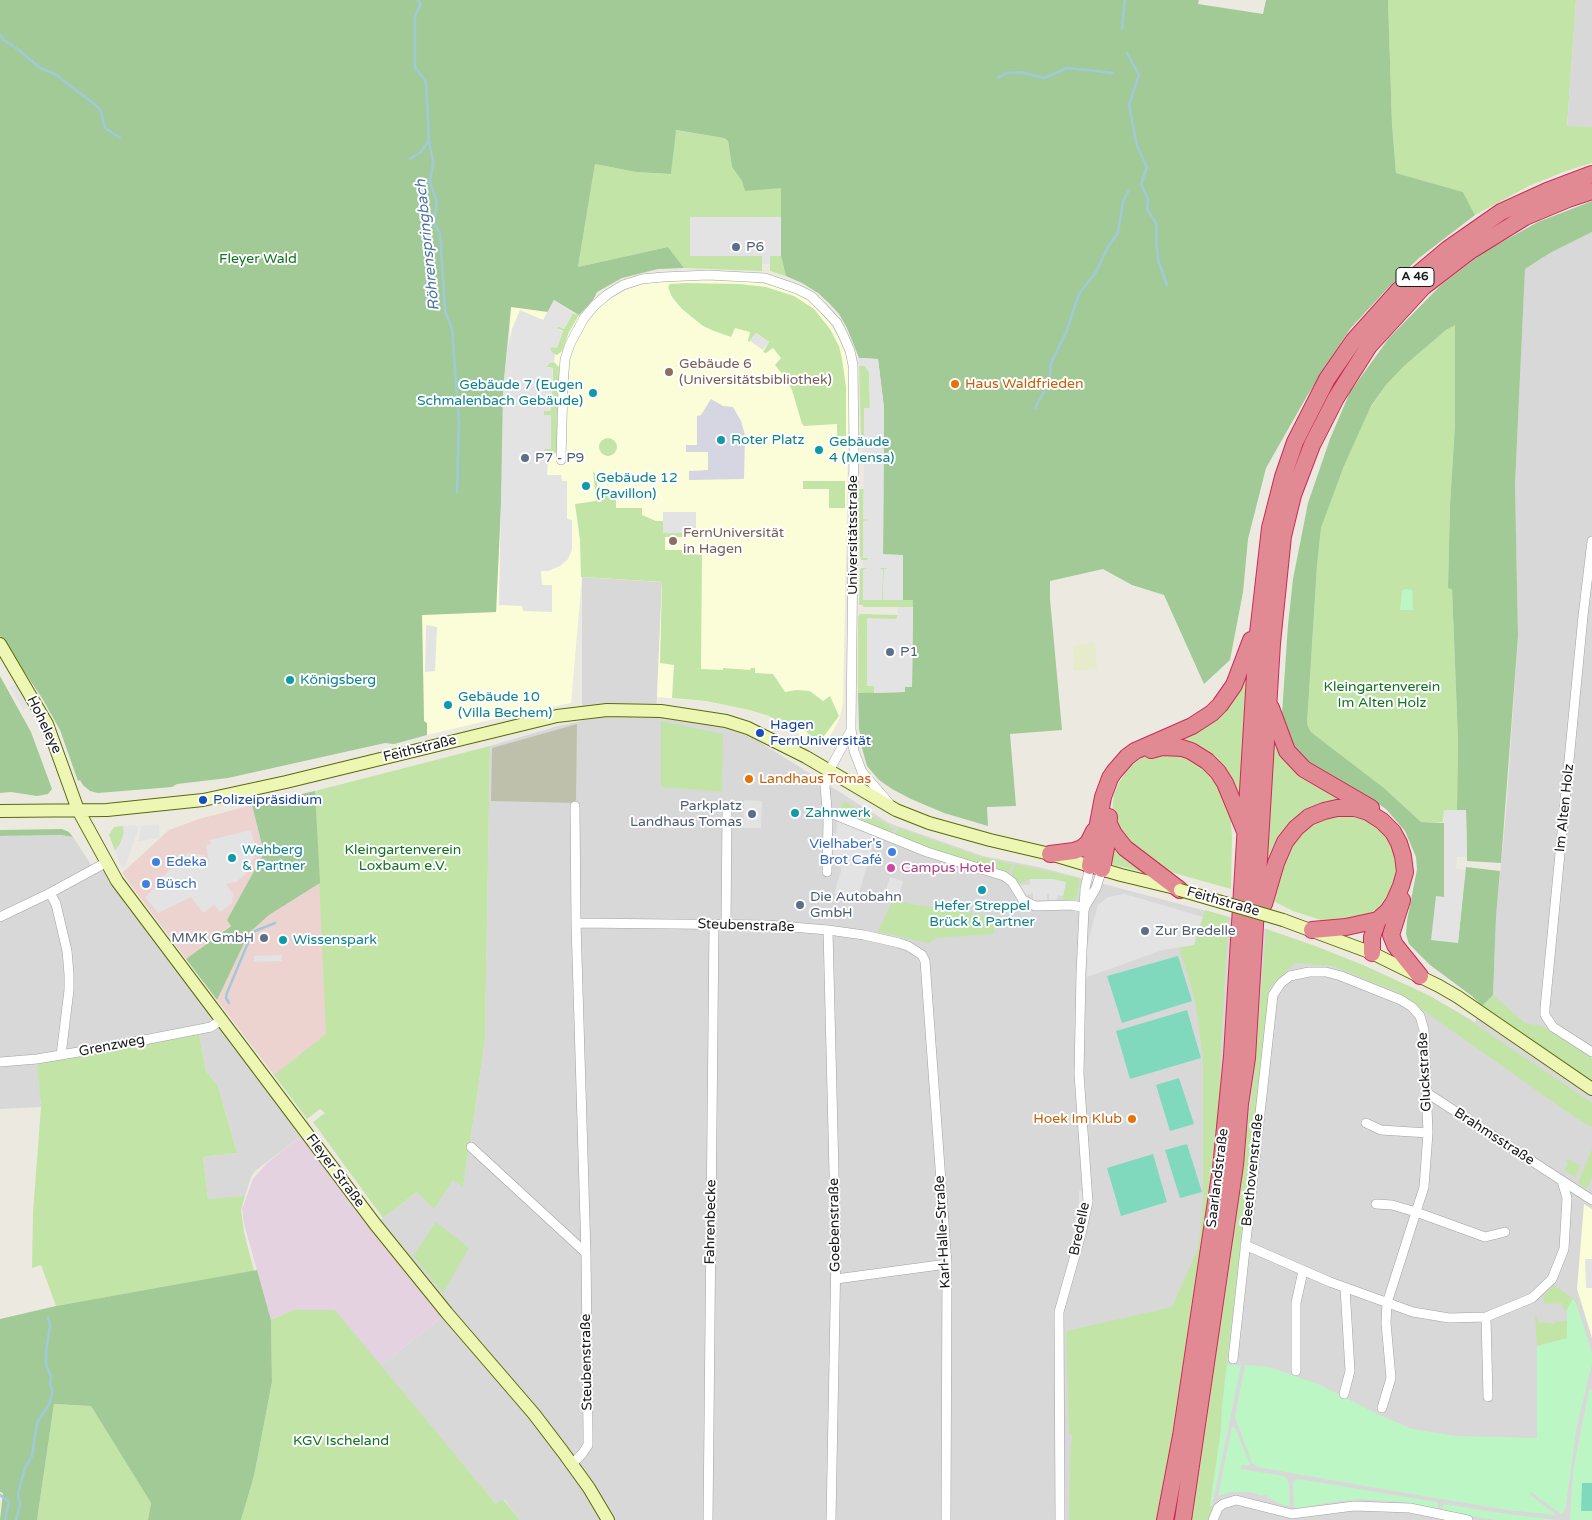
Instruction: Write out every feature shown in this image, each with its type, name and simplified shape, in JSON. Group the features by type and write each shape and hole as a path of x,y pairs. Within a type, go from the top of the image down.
{"highway":[{"name":"A 46","path":"1259,616 1270,528 1295,442 1328,380 1354,340 1398,291 1455,244 1501,212 1547,191 1592,174"},
{"name":"A 46","path":"1268,699 1283,536 1296,486 1312,444 1336,398 1369,346 1423,288 1470,251 1525,216 1592,191"},
{"path":"1096,867 1107,842 1104,822 1104,797 1110,778 1127,757 1144,746 1192,726 1212,713 1220,705 1234,685 1259,616"},
{"name":"Saarlandstraße","path":"1166,1520 1181,1436 1221,1168 1232,1056 1259,616"},
{"path":"1268,699 1287,751 1304,769 1378,812 1398,832 1407,854 1409,872 1391,935 1384,944 1372,953"},
{"path":"1254,945 1268,699"},
{"path":"1050,854 1082,848 1104,822 1114,787 1130,762 1153,750 1172,747 1182,748 1200,756 1218,772 1225,783 1246,833"},
{"path":"1254,945 1270,884 1285,842 1296,828 1309,817 1337,808 1355,808 1368,812 1387,827 1399,843 1405,872 1401,886 1388,911 1378,920 1346,928 1312,930"},
{"path":"1104,822 1125,848 1180,890"},
{"path":"1372,953 1372,937 1378,920"},
{"path":"1391,935 1395,945 1420,976"},
{"name":"Saarlandstraße","path":"1183,1520 1235,1165 1240,1104 1247,1058 1254,945"}],"main road":[{"name":"Hoheleye","path":"0,644 47,724 78,810"},
{"name":"Feithstraße","path":"0,811 116,810 203,800 286,782 557,716 607,710 661,711 726,721 760,733 896,810 951,830 1050,854 1283,920 1372,953 1458,997 1592,1089"},
{"name":"Fleyer Straße","path":"78,810 117,881 375,1224 453,1320 534,1414 589,1488 608,1520"}],"street":[{"name":"Universitätsstraße","path":"561,460 565,359 570,344 576,330 595,305 623,285 642,279 663,277 708,275 765,278 811,296 824,309 837,323 850,351 853,365 851,729 854,751 858,766 866,778 896,810"},
{"name":"Im Alten Holz","path":"1592,541 1583,616 1545,1015 1553,1026 1592,1052"},
{"name":"Universitätsstraße","path":"829,771 847,741 851,729"},
{"path":"828,872 828,812 824,786 829,771"},
{"name":"Steubenstraße","path":"572,1464 588,1445 586,1253 576,922 575,806"},
{"path":"726,925 727,812"},
{"path":"828,812 928,852 1004,876 1012,882 1023,900 1027,903 1042,907 1072,905 1085,908"},
{"path":"0,917 50,893 107,862"},
{"name":"Bredelle","path":"1060,1520 1059,1312 1088,1202 1079,1074 1080,973 1085,908 1096,888 1096,867"},
{"path":"50,893 56,904 67,951 69,974 69,990 61,1055"},
{"name":"Steubenstraße","path":"576,922 767,925 864,935 914,948"},
{"name":"Fahrenbecke","path":"708,1520 714,924"},
{"name":"Goebenstraße","path":"828,930 836,1254 831,1520"},
{"name":"Karl-Halle-Straße","path":"914,948 922,955 925,962 947,1264 946,1520"},
{"name":"Gluckstraße","path":"1281,983 1290,976 1309,972 1326,972 1401,1000 1412,1007 1420,1016 1424,1030 1428,1133 1424,1187 1387,1303"},
{"name":"Beethovenstraße","path":"1233,1359 1273,995 1281,983"},
{"name":"Grenzweg","path":"0,1062 61,1055 211,1027 221,1020"},
{"name":"Brahmsstraße","path":"1427,1092 1592,1200"},
{"name":"Gluckstraße","path":"1366,1123 1381,1130 1428,1133"},
{"path":"472,1147 586,1253"},
{"path":"1245,1245 1345,1288 1412,1312 1449,1318 1486,1317 1532,1298 1552,1279 1564,1249 1567,1198 1562,1182"},
{"path":"1376,1204 1392,1205 1416,1212 1485,1237 1505,1232"},
{"path":"836,1279 947,1264"},
{"path":"1296,1371 1296,1303 1303,1271"},
{"path":"1344,1394 1350,1371 1345,1288"},
{"path":"1382,1408 1391,1378 1386,1323 1387,1303"},
{"path":"1486,1317 1488,1397"},
{"path":"1213,1520 1218,1508 1223,1504 1240,1500 1292,1517 1354,1506 1410,1508 1430,1516 1468,1520"}],"shaded area":[{"path":"1576,0 1592,0 1592,127 1567,127"},
{"name":"P6","path":"690,217 781,217 781,256 770,256 770,264 762,264 762,256 690,256"},
{"path":"1592,232 1592,1520 520,1520 504,1499 496,1504 380,1366 447,1313 375,1224 417,1192 453,1180 463,1186 485,1038 490,746 582,721 582,577 662,582 656,717 701,721 726,727 755,739 889,823 983,856 1039,867 1229,917 1266,929 1365,966 1428,995 1475,1022 1482,1006 1493,995 1496,917 1506,813 1518,636 1515,485 1525,269 1550,253"},
{"name":"FernUniversität in Hagen","path":"690,280 748,281 797,293 808,300 830,323 845,351 849,375 849,406 843,702 840,717 832,733 825,740 817,742 810,740 769,716 749,710 706,701 657,697 662,582 582,577 571,703 427,735 427,724 424,721 422,615 496,612 511,307 573,313 587,320 597,309 626,290 646,283"},
{"name":"P7 - P9","path":"554,300 573,313 564,329 558,326 557,328 563,332 557,348 550,347 551,351 555,354 554,362 549,363 547,367 553,368 551,411 544,411 544,415 551,415 551,449 544,449 548,461 547,475 561,475 562,481 567,481 567,519 572,520 572,549 568,559 560,566 548,571 541,571 542,585 552,585 552,612 523,611 522,606 499,605 503,390 508,347 512,329 520,310 543,320"},
{"path":"756,333 769,342 763,350 750,341"},
{"path":"859,358 878,359 884,408 883,554 903,555 903,600 883,600 884,569 887,568 879,568 883,570 882,600 863,600 863,570 868,568 863,568 863,560 869,558 863,558 863,521 869,520 863,519 864,454 869,454 869,452 863,452 863,444 869,443 864,442 864,408 870,408 869,372 866,366 859,366"},
{"name":"Roter Platz","path":"711,399 723,406 733,407 741,421 745,435 744,479 689,480 689,471 708,470 708,452 686,452 686,445 697,445 697,416 701,415"},
{"path":"663,512 696,512 696,533 663,533"},
{"name":"P1","path":"898,607 913,607 912,687 905,687 905,692 874,693 874,686 867,686 867,618 896,619 898,617"},
{"path":"426,625 437,627 435,671 425,672"},
{"path":"1095,643 1097,669 1074,671 1073,645"},
{"path":"17,683 30,706 23,710 10,687"},
{"path":"577,724 576,803 491,801 492,748"},
{"name":"Parkplatz Landhaus Tomas","path":"744,800 762,801 761,828 743,828"},
{"path":"252,805 264,853 227,920 231,925 186,959 122,873 169,830 199,819"},
{"path":"1444,810 1466,810 1467,857 1457,857 1456,869 1465,870 1458,943 1431,940 1436,896 1444,897"},
{"path":"838,821 876,835 859,893 834,894 841,871 841,867 833,858 833,833 836,834"},
{"path":"159,824 160,838 139,841 141,826"},
{"path":"132,825 139,827 125,867 121,866 115,851 124,833 123,826"},
{"path":"251,830 256,852 247,873 236,882 226,884 233,894 232,903 220,912 214,905 203,913 191,897 158,913 145,897 164,880 162,877 189,853 203,855 209,862 206,845 211,844 210,840"},
{"path":"61,835 73,837 94,869 107,862 304,1134 255,1171 245,1196 208,1200 203,1157 237,1153 218,1086 206,1071 199,1034 38,1063 41,1107 0,1109 0,836"},
{"path":"890,877 903,881 897,902 883,898"},
{"path":"1030,879 1052,879 1066,882 1063,896 1058,895 1056,901 1049,900 1049,894 1047,894 1047,900 1033,900 1033,893 1026,895 1020,885 1030,885"},
{"path":"320,883 327,1044 277,1079 217,1000 249,933 269,915"},
{"name":"Zur Bredelle","path":"1125,894 1203,917 1194,945 1163,950 1087,977 1087,945 1098,905 1108,897"},
{"path":"282,955 282,961 254,962 254,956"},
{"path":"304,1134 443,1316 380,1366 335,1310 293,1310 271,1320 244,1224 242,1209 253,1179 267,1163"},
{"path":"1087,1190 1083,1229 1074,1227 1079,1202 1079,1191"},
{"path":"1584,1204 1592,1209 1592,1338 1577,1289"},
{"path":"1585,1259 1592,1259 1592,1288 1586,1288"}],"green space":[{"name":"Fleyer Wald","path":"0,0 1199,0 1198,4 1263,14 1266,0 1388,0 1392,124 1396,173 1463,192 1475,215 1419,258 1386,290 1350,329 1307,396 1266,468 1248,539 1243,592 1230,660 1204,684 1164,595 1132,585 1103,569 1050,581 1062,730 1010,734 1016,806 987,807 988,826 944,813 911,799 879,780 867,766 859,728 858,693 904,692 905,687 912,687 913,600 903,600 903,555 883,555 884,408 878,359 859,358 839,314 818,293 786,276 781,256 781,188 745,191 742,181 732,167 728,141 724,138 676,130 671,174 636,172 595,164 578,267 668,247 684,268 658,269 622,278 597,292 593,300 579,315 554,300 548,312 511,307 503,390 503,463 496,612 422,615 424,721 427,723 427,735 394,744 385,743 228,778 177,784 172,787 98,793 90,791 80,780 78,781 60,730 42,698 0,636"},
{"path":"1388,0 1576,0 1567,126 1592,127 1592,163 1529,186 1475,215 1463,192 1396,173 1392,124"},
{"path":"675,130 724,138 728,141 732,167 742,181 781,187 781,217 711,217 762,256 762,271 684,268 668,247 578,267 595,164 636,172 671,174"},
{"path":"1592,201 1592,232 1550,253 1525,269 1515,485 1518,636 1501,863 1467,861 1466,810 1457,810 1458,740 1452,589 1448,588 1450,505 1455,424 1455,325 1446,330 1404,366 1386,385 1371,406 1344,466 1321,528 1307,724 1311,732 1384,788 1421,822 1444,823 1444,897 1436,897 1458,943 1466,867 1500,871 1493,995 1482,1006 1472,996 1430,965 1409,944 1406,934 1407,921 1417,869 1416,857 1405,831 1386,809 1312,766 1293,748 1282,714 1293,579 1308,503 1330,439 1350,392 1389,338 1441,285 1484,252 1538,222"},
{"path":"770,251 772,256 781,256 786,276 770,271"},
{"path":"670,284 740,284 766,287 794,296 814,309 830,329 839,346 846,387 846,436 837,436 837,424 804,426 792,390 775,365 781,358 773,348 766,353 763,352 769,342 756,333 749,342 750,332 735,328 731,337 703,326 682,309 672,297 668,287"},
{"path":"573,313 579,315 569,332 562,351 557,355 553,354 550,351 550,346 563,331 557,328 558,326 564,329"},
{"name":"Kleingartenverein Im Alten Holz","path":"1456,324 1455,424 1450,505 1448,588 1452,588 1458,740 1457,810 1444,810 1443,822 1421,822 1384,788 1311,732 1307,724 1317,566 1321,528 1344,466 1369,410 1386,385 1404,366 1446,330"},
{"path":"554,362 559,367 557,450 555,454 547,455 544,449 551,449 551,416 544,416 544,411 551,410 553,368 546,367 549,363"},
{"path":"859,366 865,366 869,372 870,408 864,408 864,442 869,442 869,444 863,444 861,441"},
{"path":"608,438 614,441 617,447 614,453 608,456 602,453 599,447 602,441"},
{"path":"593,471 597,476 597,495 616,497 616,508 642,508 642,515 656,521 663,521 663,533 684,533 684,537 665,537 665,550 684,550 686,553 702,555 701,669 750,670 755,668 755,673 773,674 785,692 796,690 810,691 823,701 830,696 839,716 824,736 810,740 807,732 796,724 790,729 769,716 749,710 706,701 672,698 674,665 660,663 662,582 581,577 580,540 575,504 596,501"},
{"path":"803,481 845,481 845,508 829,508 829,489 803,489"},
{"path":"859,489 864,489 863,519 869,519 869,521 864,521 864,558 869,558 867,560 861,560 860,557"},
{"path":"879,568 887,568 884,569 883,600 913,600 913,607 863,607 863,605 859,605 860,569 879,570"},
{"path":"1405,589 1412,590 1413,610 1400,610 1402,591"},
{"path":"860,614 898,615 867,686 874,686 874,693 858,693 858,617"},
{"path":"1249,660 1241,810 1234,788 1171,741 1193,732"},
{"path":"0,676 31,732 52,789 48,794 37,796 11,792 0,793"},
{"path":"661,721 723,734 722,792 661,787"},
{"path":"1272,726 1347,800 1319,806 1263,885"},
{"name":"Kleingartenverein Loxbaum e.V.","path":"490,746 485,1038 463,1187 453,1180 434,1209 417,1192 383,1218 313,1122 325,1113 320,1109 307,1119 274,1075 326,1034 315,791"},
{"path":"1179,751 1209,768 1230,809 1232,837 1231,889 1156,866 1129,848 1112,812 1117,786 1129,767 1146,755"},
{"path":"315,791 320,883 269,915 249,933 217,1000 186,959 231,926 227,920 264,853 252,805"},
{"path":"844,801 890,825 889,827 894,829 892,833 839,811"},
{"path":"1354,812 1393,837 1400,883 1376,915 1327,922 1293,911 1271,900 1289,846 1313,821"},
{"path":"123,826 124,833 115,851 109,835 114,827"},
{"path":"898,828 978,856 1013,864 1008,873 973,863 926,848 895,835"},
{"path":"62,829 69,832 73,837 61,835 0,836 0,830"},
{"path":"1112,840 1156,875 1110,864"},
{"path":"1015,864 1079,878 1080,883 1076,899 1062,902 1066,882 1030,879 1019,884 1011,874"},
{"path":"892,901 994,917 994,934 936,938 929,943 878,932"},
{"path":"1205,910 1229,917 1221,1046 1219,1125 1161,1520 1069,1520 1072,1435 1069,1433 1066,1331 1172,1307 1198,1248 1203,1200 1203,1057 1195,1000 1179,947 1194,945"},
{"path":"1266,929 1365,966 1428,995 1459,1013 1592,1103 1592,1127 1576,1118 1397,992 1332,966 1295,963 1270,987 1222,1406 1221,1430 1210,1506 1212,1506 1211,1520 1187,1520 1236,1213 1254,1075"},
{"path":"1178,956 1192,1001 1122,1023 1107,976"},
{"path":"1493,995 1525,1023 1542,1026 1592,1058 1592,1080 1482,1006"},
{"path":"1187,1010 1201,1058 1130,1079 1116,1031"},
{"path":"199,1034 206,1071 218,1086 237,1153 203,1157 208,1199 245,1196 241,1210 244,1232 254,1271 56,1306 41,1265 32,1268 33,1212 41,1107 37,1063"},
{"path":"1179,1078 1194,1124 1170,1131 1156,1085"},
{"path":"1187,1144 1202,1192 1180,1198 1165,1150"},
{"path":"1592,1149 1592,1177 1587,1189 1578,1183"},
{"path":"1153,1154 1167,1202 1121,1216 1107,1168"},
{"path":"1567,1159 1581,1166 1575,1177 1564,1171 1568,1163"},
{"path":"436,1222 469,1248 443,1293 413,1256"},
{"path":"257,1270 271,1320 272,1382 254,1476 241,1520 148,1520 151,1503 91,1406 54,1404 37,1520 0,1520 3,1493 0,1492 0,1319 56,1306"},
{"path":"1554,1285 1576,1301 1578,1308 1563,1310 1562,1303 1544,1304 1543,1296"},
{"path":"1573,1299 1576,1303 1592,1353 1592,1364 1577,1425 1565,1511 1561,1514 1531,1492 1529,1494 1555,1515 1508,1510 1435,1498 1257,1467 1252,1463 1235,1417 1245,1365 1269,1367 1320,1385 1377,1414 1412,1429 1455,1436 1537,1438 1537,1346 1567,1338 1567,1309"},
{"name":"KGV Ischeland","path":"293,1310 335,1310 496,1504 503,1499 520,1520 241,1520 254,1476 272,1382 271,1320"},
{"path":"1535,1316 1537,1316 1538,1322 1551,1323 1552,1325 1555,1322 1567,1321 1568,1338 1537,1346"},
{"path":"1227,1364 1241,1366 1212,1506 1210,1506 1221,1430"},
{"path":"1592,1389 1592,1520 1570,1520 1573,1470 1589,1390"},
{"path":"54,1404 91,1406 151,1503 148,1520 37,1520"},
{"path":"1232,1427 1235,1428 1250,1464 1249,1466 1242,1465 1240,1469 1284,1476 1289,1485 1290,1506 1280,1504 1267,1497 1268,1495 1263,1494 1263,1496 1251,1492 1229,1492 1218,1496"},
{"path":"1299,1479 1436,1502 1438,1503 1438,1509 1405,1502 1360,1499 1296,1509 1294,1507 1293,1484 1295,1480"},
{"path":"1582,1483 1592,1483 1592,1511 1581,1511"},
{"path":"1445,1504 1556,1520 1496,1520 1482,1518 1442,1510"}],"waterway":[{"name":"Röhrenspringbach","path":"418,0 421,4 415,16 415,67 426,82 429,141 433,162 430,183 437,202 434,222 440,234 445,311 452,329 459,423 457,492"},
{"path":"1122,28 1125,0"},
{"path":"0,35 40,68 55,74 98,107 105,128 120,138"},
{"path":"1127,53 1139,75 1129,105 1137,146 1147,167 1141,184 1148,199 1147,209 1157,225 1158,260 1167,285"},
{"path":"998,78 1006,73 1021,72 1044,78 1067,68 1113,73"},
{"path":"410,159 421,152 428,142"},
{"path":"1035,408 1046,388 1050,376 1051,363 1067,330 1079,294 1096,272 1108,247 1118,233 1123,201 1129,190"},
{"path":"229,1003 226,998 227,993 250,938 255,931 275,923"},
{"path":"16,1520 20,1505 18,1493 25,1468 32,1456 37,1423 49,1404 53,1391 50,1384 51,1377 46,1364 50,1325 48,1317"},
{"path":"0,1495 9,1502 5,1520"}],"place":[{"name":"P6","path":"736,247"},
{"name":"Gebäude 6 (Universitätsbibliothek)","path":"669,372"},
{"name":"Haus Waldfrieden","path":"955,384"},
{"name":"Gebäude 7 (Eugen Schmalenbach Gebäude)","path":"593,393"},
{"name":"Roter Platz","path":"721,440"},
{"name":"Gebäude 4 (Mensa)","path":"819,450"},
{"name":"P7 - P9","path":"525,458"},
{"name":"Gebäude 12 (Pavillon)","path":"586,486"},
{"name":"FernUniversität in Hagen","path":"673,541"},
{"name":"P1","path":"890,652"},
{"name":"Königsberg","path":"290,680"},
{"name":"Gebäude 10 (Villa Bechem)","path":"448,705"},
{"name":"Hagen FernUniversität","path":"760,733"},
{"name":"Landhaus Tomas","path":"749,779"},
{"name":"Polizeipräsidium","path":"203,800"},
{"name":"Zahnwerk","path":"795,813"},
{"name":"Parkplatz Landhaus Tomas","path":"752,814"},
{"name":"Vielhaber's Brot Café","path":"892,852"},
{"name":"Wehberg & Partner","path":"232,858"},
{"name":"Edeka","path":"156,862"},
{"name":"Campus Hotel","path":"891,868"},
{"name":"Büsch","path":"146,884"},
{"name":"Hefer Streppel Brück & Partner","path":"982,890"},
{"name":"Die Autobahn GmbH","path":"800,905"},
{"name":"Zur Bredelle","path":"1145,931"},
{"name":"MMK GmbH","path":"264,938"},
{"name":"Wissenspark","path":"283,940"},
{"name":"Hoek Im Klub","path":"1132,1119"}]}
